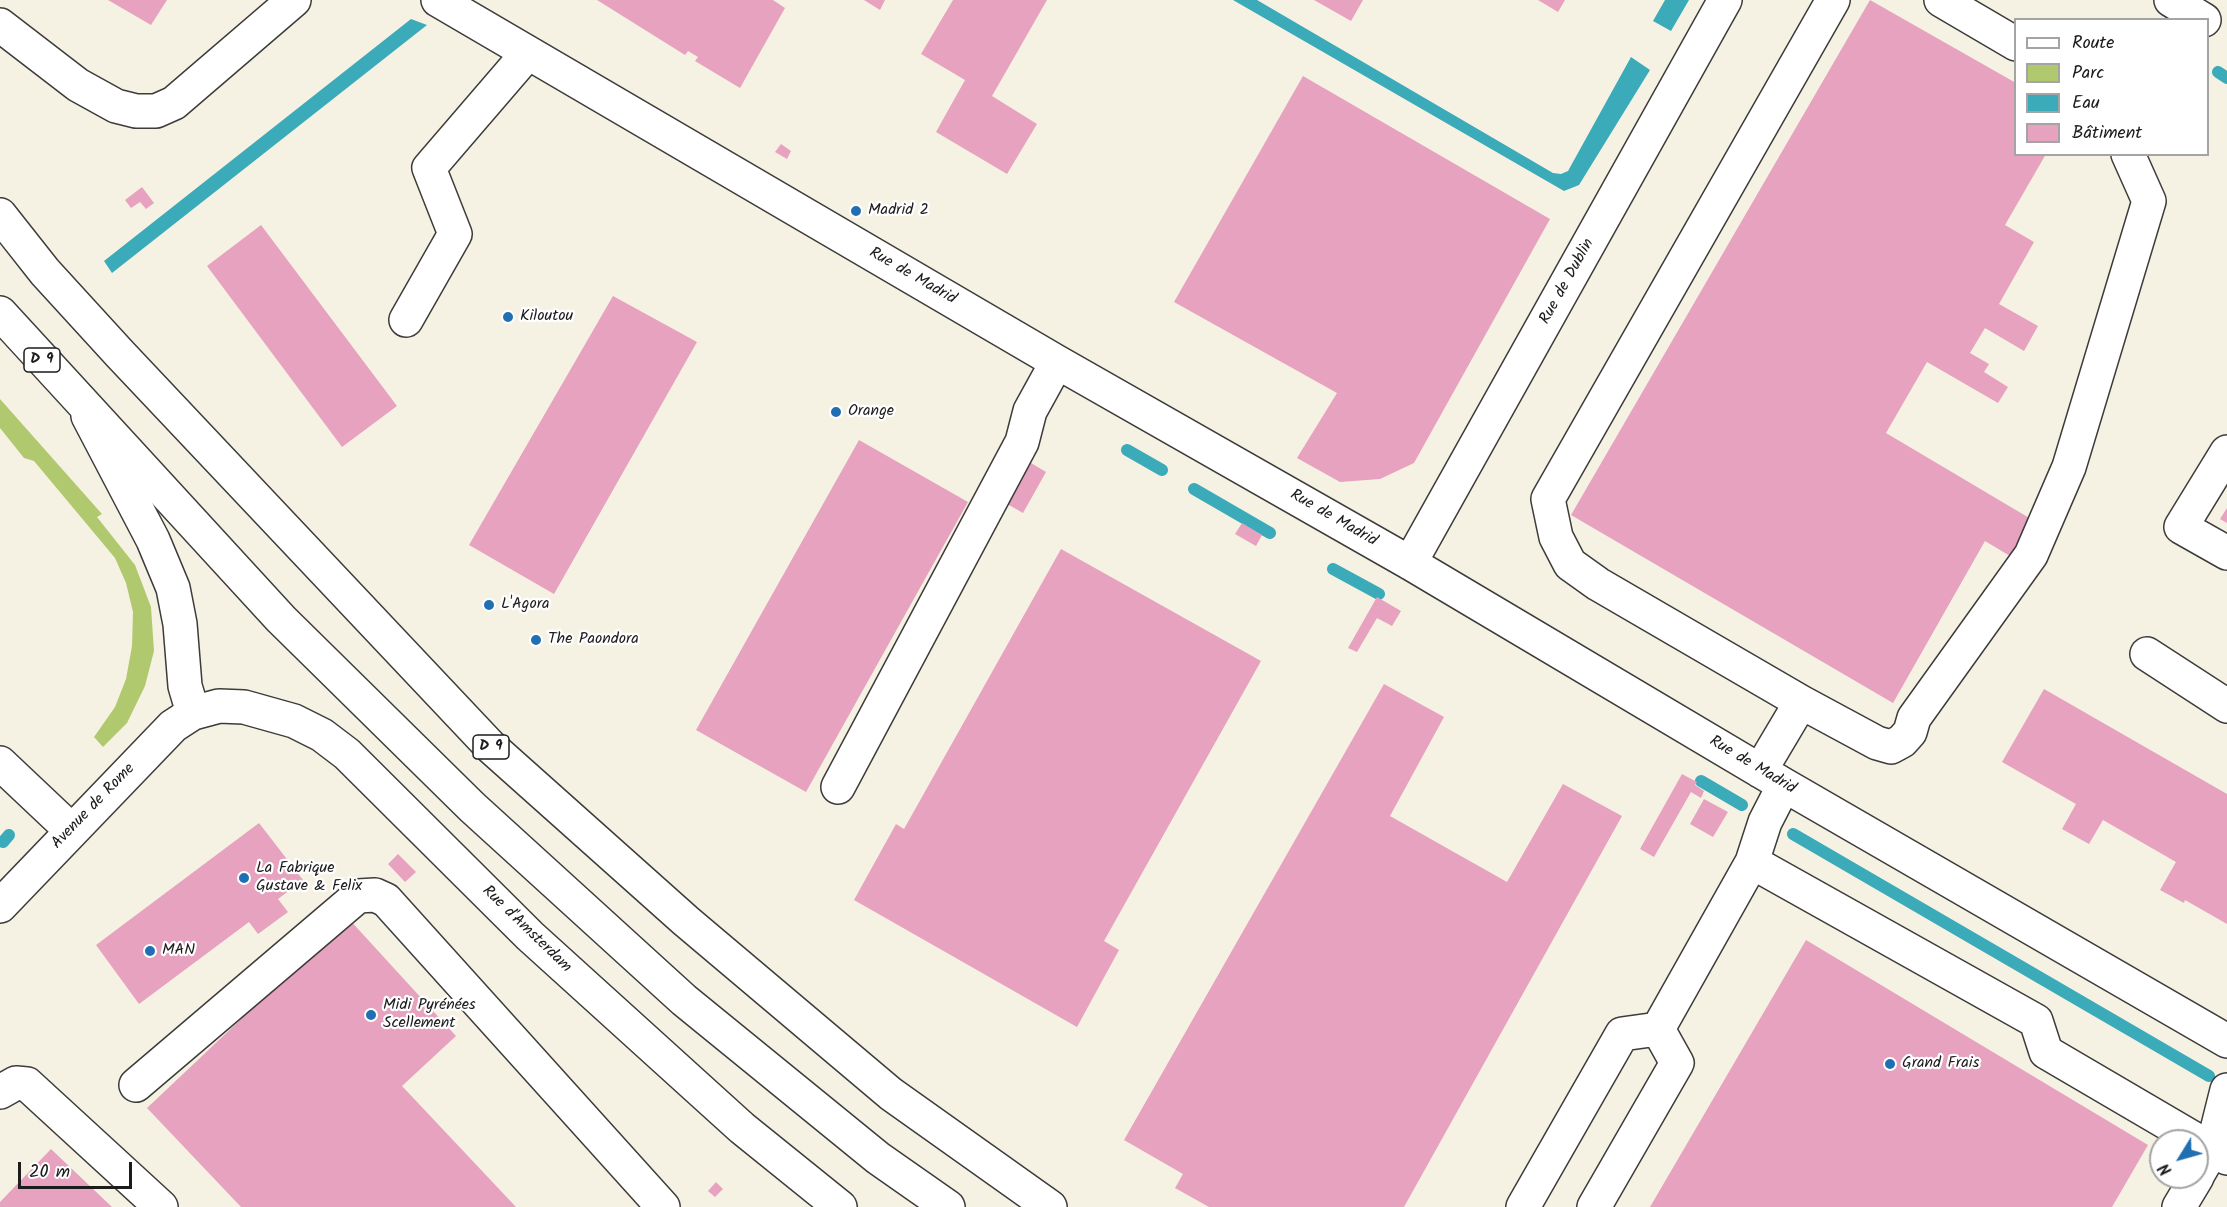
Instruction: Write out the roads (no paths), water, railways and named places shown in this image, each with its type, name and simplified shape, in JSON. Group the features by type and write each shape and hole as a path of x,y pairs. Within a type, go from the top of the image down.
{"main road":[{"path":"0,25 78,85 116,106 135,111 156,111 174,103 294,0"},
{"name":"Rue de Madrid","path":"438,0 1057,362 1410,563 1772,778 2227,1041"},
{"name":"Rue de Dublin","path":"1410,563 1725,0"},
{"path":"1833,0 1548,500 1556,537 1570,564 1598,584 1801,702 1877,743 1891,747 1902,741 1910,732 1914,718 2031,555 2068,467 2149,201 2129,156"},
{"path":"1941,0 2014,43"},
{"path":"2171,0 2207,18"},
{"path":"406,320 455,234 429,168 527,54"},
{"name":"D 9","path":"0,215 45,272 120,354 491,747 686,921 891,1094 1050,1207"},
{"name":"D 9","path":"0,314 281,619 472,807 684,1000 878,1158 948,1207"},
{"path":"838,787 1022,442 1029,411 1057,362"},
{"path":"83,406 153,540 173,588 180,624 185,686 193,713"},
{"path":"2227,452 2181,527 2227,553"},
{"path":"2147,654 2227,706"},
{"path":"1658,1029 1752,862 1765,822 1772,778 1801,702"},
{"name":"Rue d'Amsterdam","path":"193,713 219,706 267,712 322,735 347,754 530,936 742,1128 840,1207"},
{"name":"Avenue de Rome","path":"2,901 173,726 193,713"},
{"path":"0,763 72,831"},
{"path":"1752,862 2036,1021 2046,1052 2156,1129"},
{"path":"136,1085 358,896 375,894 386,900 663,1207"},
{"path":"1523,1207 1622,1034 1658,1029"},
{"path":"1594,1207 1677,1063 1658,1029"},
{"path":"0,1092 16,1083 27,1084 162,1207"},
{"path":"2209,1161 2227,1090"},
{"path":"2179,1207 2191,1189"}],"water":[{"path":"1233,0 1257,0 1553,173 1561,174 1568,171 1631,57 1650,70 1579,185 1564,191"},
{"path":"1665,0 1689,0 1671,31 1653,21"},
{"path":"411,19 427,25 112,273 104,261"}],"waterway":[{"path":"2218,72 2227,78"},
{"path":"1127,450 1162,470"},
{"path":"1194,489 1270,533"},
{"path":"1333,569 1379,594"},
{"path":"1701,781 1742,805"},
{"path":"1793,834 2209,1076"},
{"path":"3,842 9,835"}],"place":[{"name":"Madrid 2","path":"856,211"},
{"name":"Kiloutou","path":"508,317"},
{"name":"Orange","path":"836,412"},
{"name":"L'Agora","path":"489,605"},
{"name":"The Paondora","path":"536,640"},
{"name":"La Fabrique Gustave & Felix","path":"244,878"},
{"name":"MAN","path":"150,951"},
{"name":"Midi Pyrénées Scellement","path":"371,1015"},
{"name":"Grand Frais","path":"1890,1064"}]}
